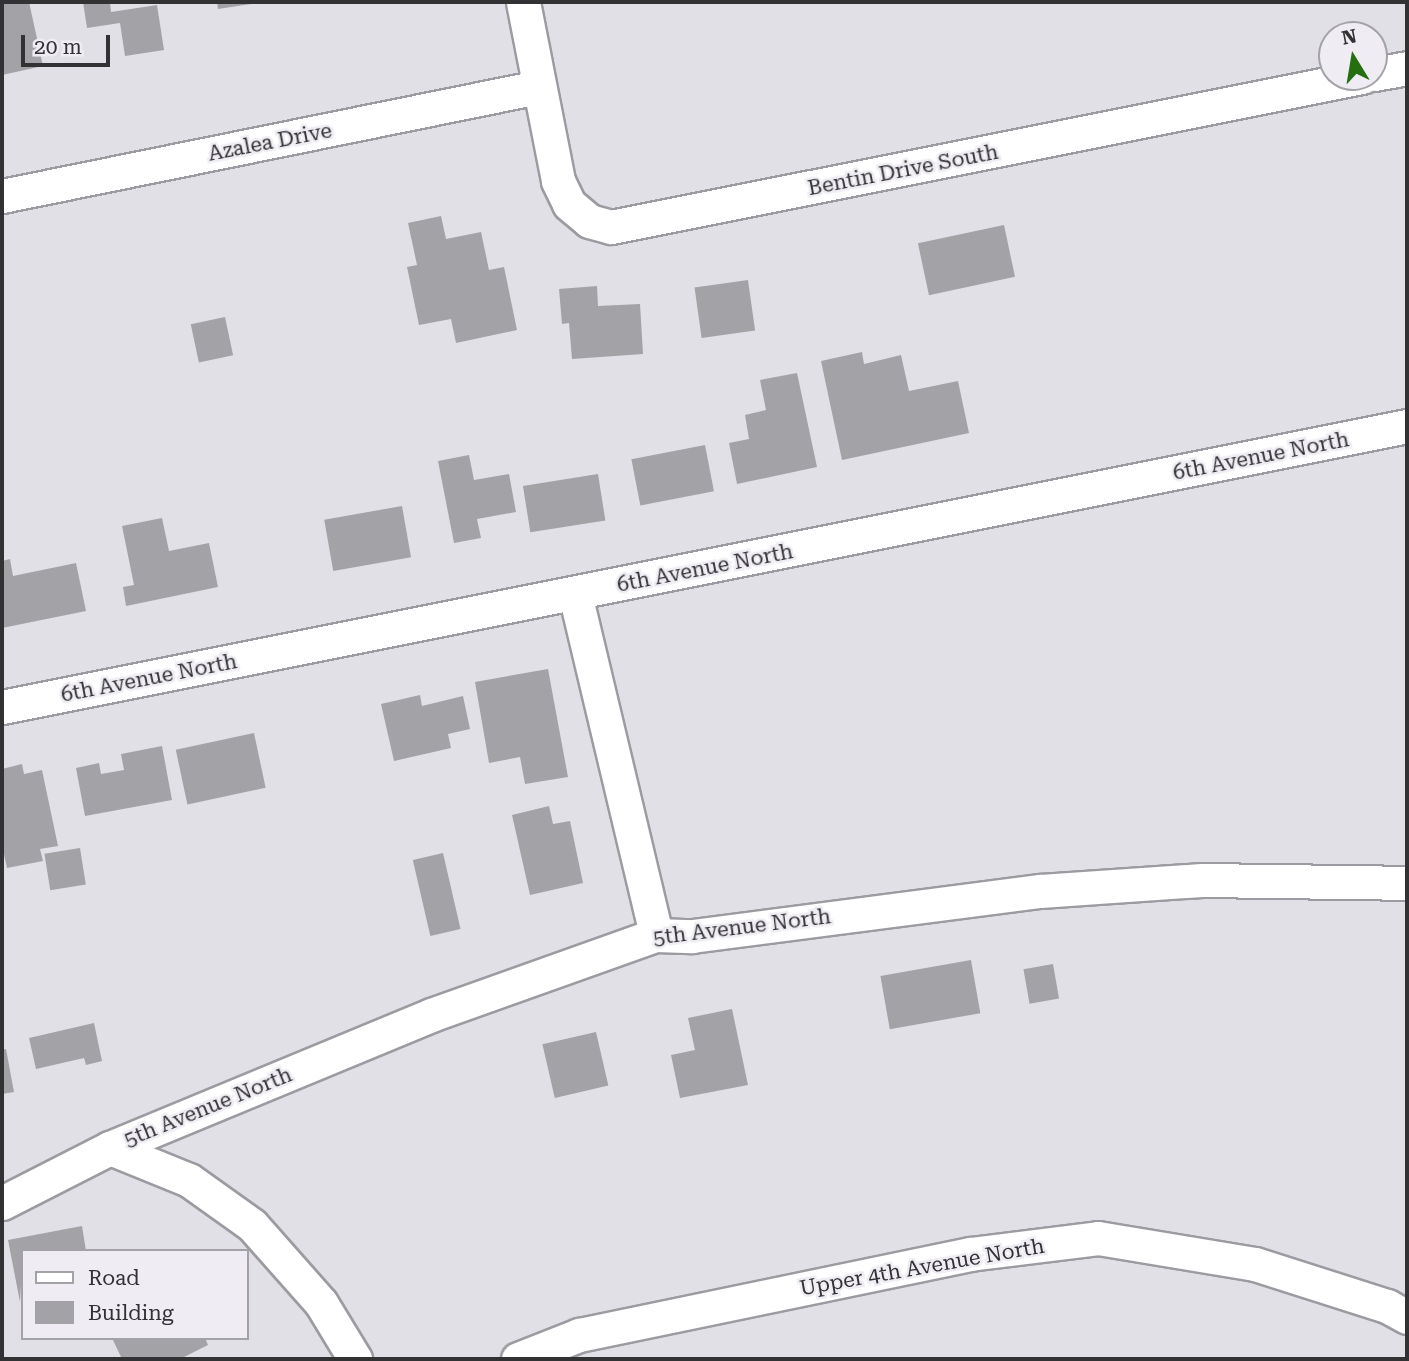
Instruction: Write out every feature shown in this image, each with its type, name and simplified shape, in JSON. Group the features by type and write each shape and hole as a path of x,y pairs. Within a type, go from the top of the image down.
{"street":[{"name":"Bentin Drive South","path":"523,2 558,181 569,205 589,221 611,226 1318,86"},
{"path":"1388,72 1407,68"},
{"name":"Azalea Drive","path":"2,196 538,87"},
{"name":"6th Avenue North","path":"2,707 1403,434"},
{"path":"575,594 656,935"},
{"name":"5th Avenue North","path":"2,1203 110,1148 431,1015 656,935 692,936 1040,891 1188,881 1407,883"},
{"path":"110,1148 188,1180 251,1225 321,1303 355,1359"},
{"name":"Upper 4th Avenue North","path":"517,1359 579,1335 970,1254 1098,1238 1255,1264 1407,1317"}],"building":[{"path":"2,2 29,2 43,66 2,75"},
{"path":"83,2 110,2 111,12 157,5 164,50 125,56 120,23 87,28"},
{"path":"217,2 257,2 257,3 218,9"},
{"path":"441,216 446,239 481,232 489,270 504,267 517,330 456,343 451,319 419,325 407,267 417,265 408,223"},
{"path":"1004,225 1015,277 929,295 918,243"},
{"path":"748,280 755,331 702,338 695,288"},
{"path":"597,286 598,306 640,304 643,354 572,359 569,323 562,324 559,289"},
{"path":"225,317 233,355 199,362 191,324"},
{"path":"862,352 864,364 901,355 909,391 958,381 969,433 842,460 821,361"},
{"path":"797,373 817,467 737,484 729,443 749,439 745,415 766,410 760,380"},
{"path":"705,445 714,491 640,505 631,459"},
{"path":"469,455 474,480 509,474 516,512 477,519 481,538 454,543 438,461"},
{"path":"598,474 605,520 530,532 523,486"},
{"path":"402,506 411,557 333,571 324,520"},
{"path":"162,518 169,551 209,543 218,587 126,606 123,587 134,585 122,526"},
{"path":"10,559 13,576 76,563 86,611 2,628 2,561"},
{"path":"548,669 568,777 525,784 520,757 489,763 475,682"},
{"path":"420,695 422,706 463,696 470,729 448,734 451,748 394,761 381,704"},
{"path":"254,733 266,788 187,804 176,750"},
{"path":"162,746 172,800 85,816 76,768 99,763 101,774 124,770 121,754"},
{"path":"22,764 24,774 42,770 58,846 40,849 43,861 7,868 2,845 2,769"},
{"path":"549,806 553,824 570,821 583,883 530,895 512,815"},
{"path":"80,848 86,885 50,890 44,854"},
{"path":"443,853 461,929 430,936 413,860"},
{"path":"971,960 980,1013 890,1029 880,976"},
{"path":"1053,964 1059,998 1030,1004 1023,969"},
{"path":"732,1009 748,1085 680,1098 671,1055 695,1050 688,1018"},
{"path":"94,1023 102,1061 86,1065 84,1058 36,1069 29,1038"},
{"path":"596,1032 608,1086 555,1098 542,1044"},
{"path":"6,1049 14,1092 2,1094 2,1050"},
{"path":"82,1226 86,1249 21,1249 20,1302 8,1240"},
{"path":"113,1340 206,1340 208,1345 180,1359 122,1359"}]}
